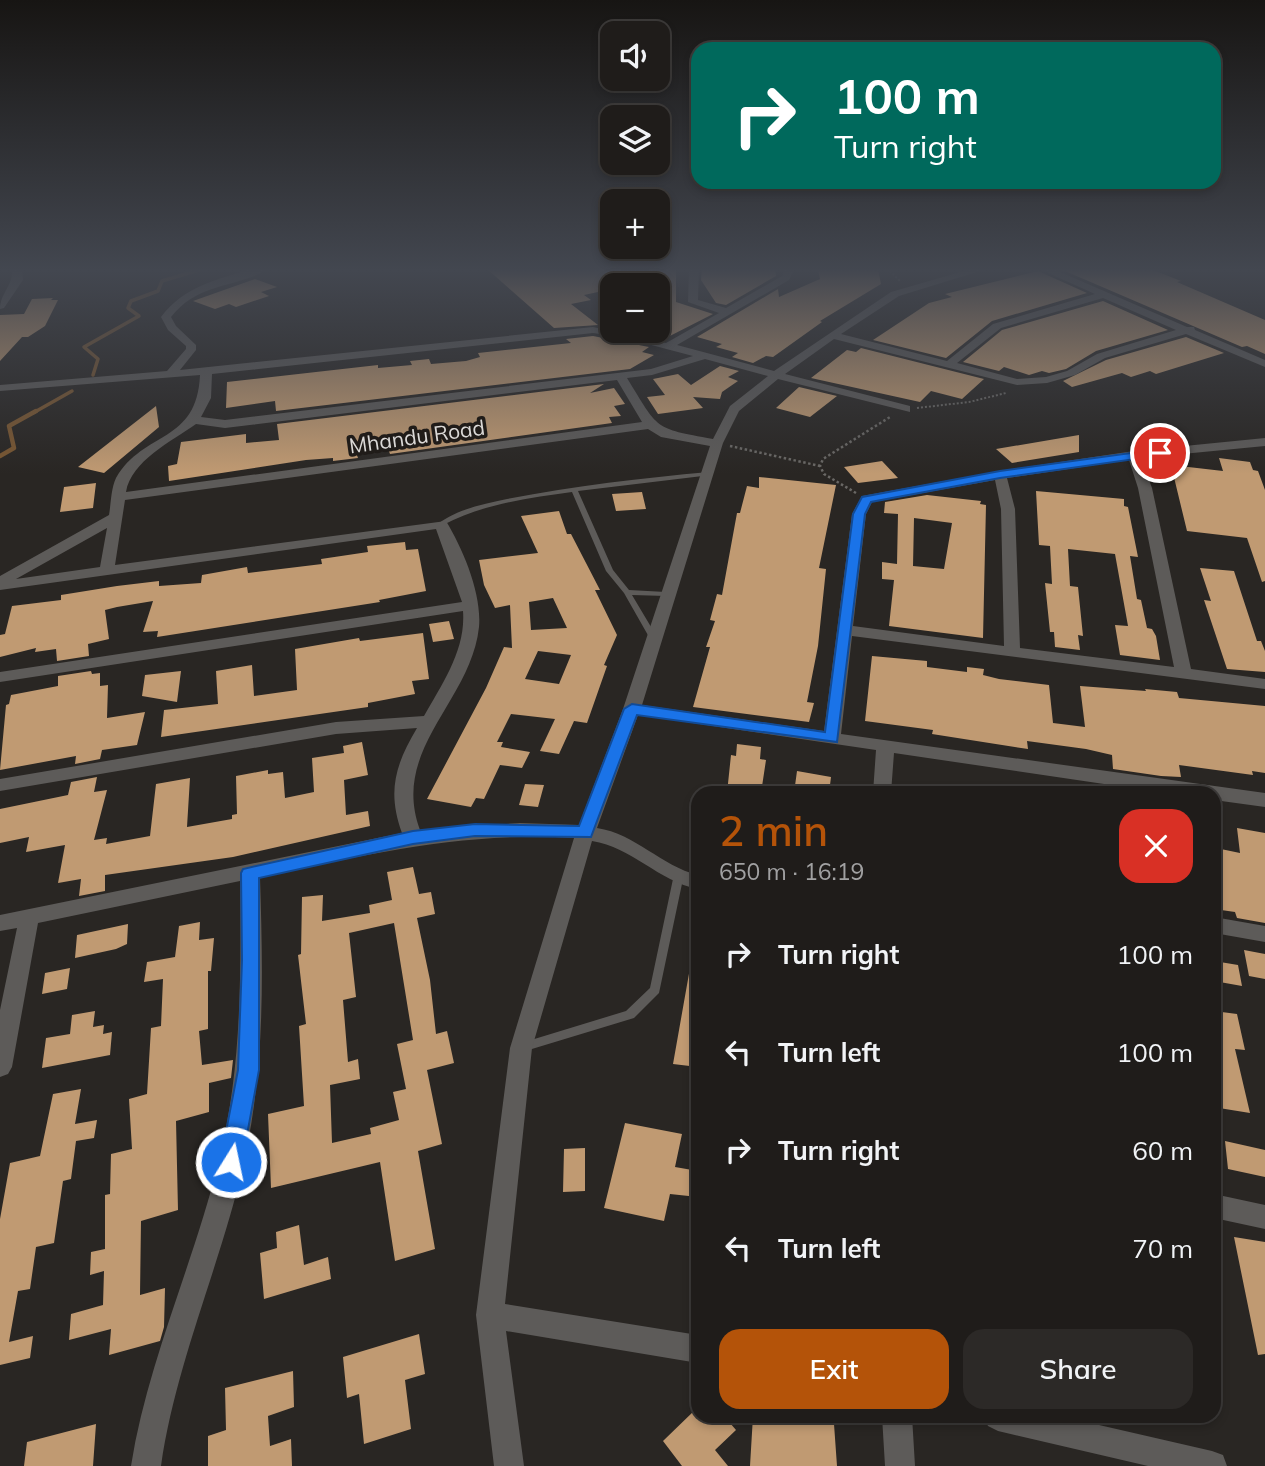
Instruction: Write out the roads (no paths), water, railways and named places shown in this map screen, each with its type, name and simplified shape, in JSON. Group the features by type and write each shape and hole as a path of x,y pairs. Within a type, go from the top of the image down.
{"street":[{"path":"169,375 191,351 191,345 181,336"},
{"path":"0,388 206,372 534,336"},
{"path":"623,336 906,409"},
{"path":"668,346 685,336"},
{"path":"509,1466 490,1315 521,1048 585,833 632,709 666,594 709,474 717,443 734,409 830,336"},
{"path":"837,336 1017,382 1047,380 1071,373 1101,356 1168,336"},
{"path":"947,366 984,336"},
{"path":"1204,336 1265,364"},
{"path":"194,421 225,424 620,376 668,369 705,356"},
{"path":"107,571 121,481 132,465 194,421 205,398 206,372"},
{"path":"620,376 650,425"},
{"name":"Mhandu Road","path":"119,497 650,425 665,433 717,443"},
{"path":"832,738 859,514 867,499 1134,455 1265,442"},
{"path":"1134,455 1146,488 1184,674"},
{"path":"1000,475 1008,509 1012,651"},
{"path":"0,584 116,517"},
{"path":"0,584 441,524 470,605 471,629 459,666 409,767 402,797 413,838"},
{"path":"0,677 470,605"},
{"path":"844,630 1265,684"},
{"path":"632,709 832,738 1099,785"},
{"path":"0,785 336,728 430,721"},
{"path":"882,786 885,747"},
{"path":"1221,794 1265,800"},
{"path":"0,923 413,838 475,830 585,833 622,841 678,879 691,880"},
{"path":"146,1466 152,1426 231,1162 248,1070 252,960 250,873"},
{"path":"0,1067 29,918"},
{"path":"1221,926 1265,934"},
{"path":"1221,1208 1265,1217"},
{"path":"490,1315 691,1346"},
{"path":"897,1423 900,1466"},
{"path":"1028,1423 1212,1466"}],"lane":[{"path":"441,524 474,509 574,490 709,474"},
{"path":"574,490 610,571 627,592 653,637"},
{"path":"627,592 666,594"},
{"path":"521,1048 631,1015 655,990 678,879"}],"waterway":[{"path":"93,375 98,359 84,347 103,336"},
{"path":"33,413 72,391"},
{"path":"0,456 14,448 9,426 36,411"}]}
